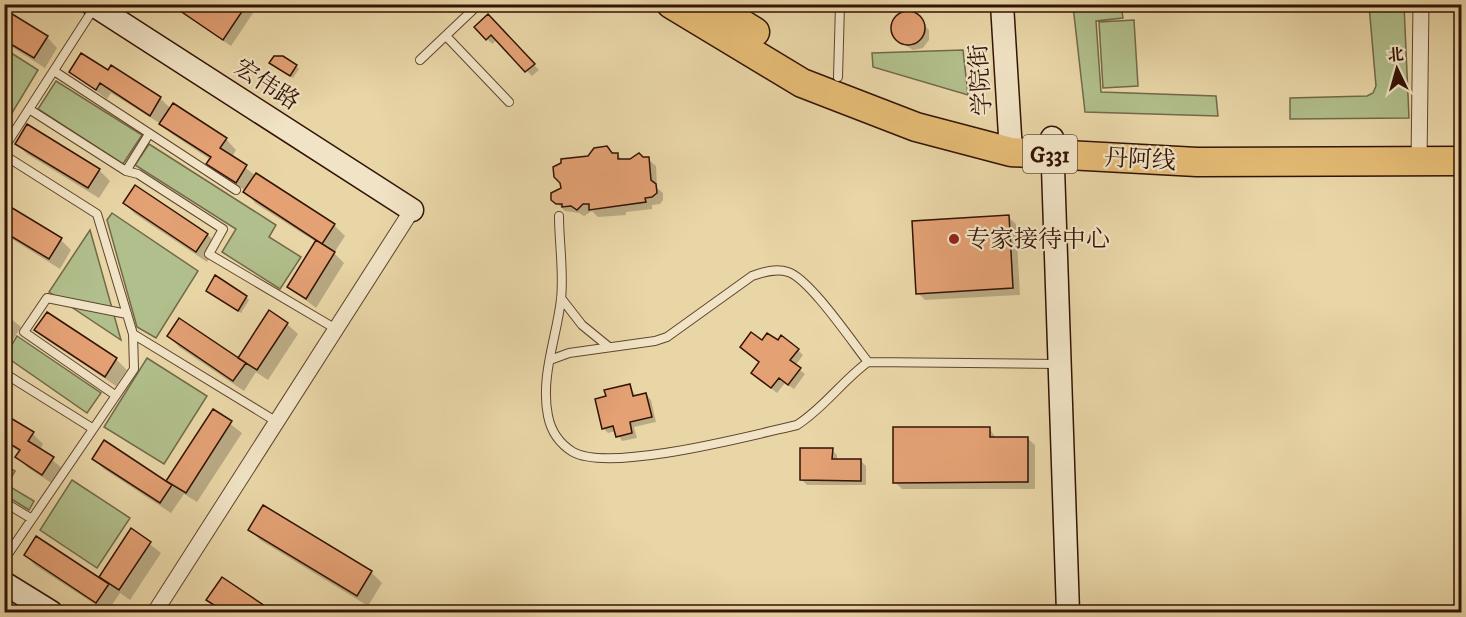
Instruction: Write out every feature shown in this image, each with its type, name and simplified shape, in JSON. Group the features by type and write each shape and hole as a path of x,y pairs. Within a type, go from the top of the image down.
{"highway":[{"name":"丹阿线","path":"671,4 802,83 916,127 1011,143 1052,146 1198,144 1419,152 1461,161"},
{"name":"丹阿线","path":"710,4 808,65 933,115 1011,143"},
{"name":"丹阿线","path":"1419,152 1461,144"}],"street":[{"name":"学院街","path":"1002,4 1011,143"},
{"path":"1419,152 1421,4"},
{"name":"宏伟路","path":"93,6 412,210"},
{"path":"1052,146 1068,612"},
{"path":"155,612 412,210"},
{"path":"4,583 51,612"}],"lane":[{"path":"420,60 478,4"},
{"path":"805,4 842,5 838,77"},
{"path":"4,148 93,6"},
{"path":"446,36 509,102"},
{"path":"54,71 236,190"},
{"path":"29,109 126,171 138,174 224,229 209,254 336,329"},
{"path":"126,171 149,134"},
{"path":"4,155 98,214 133,334 134,369 4,560"},
{"path":"559,216 561,298 546,380 547,415 554,435 574,453 607,459 650,454 797,425 816,413 852,374 868,362 1059,364"},
{"path":"550,360 569,353 656,342 667,337 752,276 766,271 789,272 806,284 868,362"},
{"path":"115,395 24,332 47,298 127,315"},
{"path":"561,298 582,325 609,347"},
{"path":"133,334 277,422"},
{"path":"4,373 92,428"},
{"path":"4,502 32,519"}],"green space":[{"path":"1121,5 1123,18 1096,21 1101,92 1216,96 1218,116 1085,112 1073,6"},
{"path":"1369,5 1404,5 1409,118 1290,119 1290,98 1367,96 1373,93 1376,86"},
{"path":"1134,20 1138,86 1103,88 1099,22"},
{"path":"5,49 38,70 12,113 5,109"},
{"path":"963,50 968,95 873,67 872,53"},
{"path":"56,81 142,135 123,164 38,109"},
{"path":"149,144 276,225 269,237 301,257 280,289 222,252 236,229 135,165"},
{"path":"112,213 198,271 156,338 137,327 107,220"},
{"path":"90,230 121,340 49,292"},
{"path":"17,336 101,393 87,413 5,356"},
{"path":"147,358 207,396 164,464 104,427"},
{"path":"4,465 15,471 7,485 34,501 29,510 5,495"},
{"path":"72,480 130,518 97,568 40,530"}],"building":[{"path":"170,4 247,4 223,40"},
{"path":"4,9 48,36 34,58 4,40"},
{"path":"908,11 920,16 925,28 920,40 908,45 896,40 891,28 896,16"},
{"path":"488,14 535,64 525,72 491,35 486,40 474,27"},
{"path":"81,53 108,70 111,65 161,97 150,116 100,83 96,90 69,72"},
{"path":"274,56 283,56 297,65 290,76 269,63"},
{"path":"173,103 227,138 220,148 247,165 236,183 206,164 211,157 159,124"},
{"path":"27,124 100,169 88,188 15,144"},
{"path":"607,146 612,153 618,153 618,159 630,159 639,153 643,157 649,157 651,180 656,184 657,193 645,198 646,202 589,210 589,204 583,204 577,210 571,206 562,207 562,204 556,204 551,200 551,193 561,188 560,183 554,177 553,167 561,163 561,159 588,156 594,148"},
{"path":"256,173 335,224 322,244 243,192"},
{"path":"135,185 208,234 196,252 123,203"},
{"path":"4,203 62,238 49,259 4,232"},
{"path":"1009,215 1013,288 916,294 912,221"},
{"path":"316,240 335,252 306,299 287,287"},
{"path":"215,275 247,296 238,311 206,291"},
{"path":"1455,292 1462,292 1462,329 1457,329"},
{"path":"269,310 288,323 257,370 238,358"},
{"path":"47,312 117,358 105,377 34,330"},
{"path":"179,318 246,363 233,381 167,336"},
{"path":"751,332 762,340 767,333 778,340 781,335 799,349 790,360 801,368 788,385 779,378 771,388 751,373 759,362 740,347"},
{"path":"630,384 633,396 646,393 652,417 630,422 632,433 616,437 613,426 602,429 595,399 606,396 604,390"},
{"path":"213,409 232,421 186,493 166,481"},
{"path":"4,414 34,432 28,441 54,457 42,475 15,457 20,450 4,440"},
{"path":"893,427 990,427 990,437 1028,437 1028,482 893,483"},
{"path":"104,440 172,485 160,503 92,459"},
{"path":"800,448 833,448 832,459 861,459 861,481 800,480"},
{"path":"263,505 372,571 357,596 248,530"},
{"path":"131,528 151,542 119,590 99,577"},
{"path":"36,536 109,584 96,603 24,555"},
{"path":"222,577 274,612 225,612 206,600"}],"place":[{"name":"专家接待中心","path":"954,239"}]}
